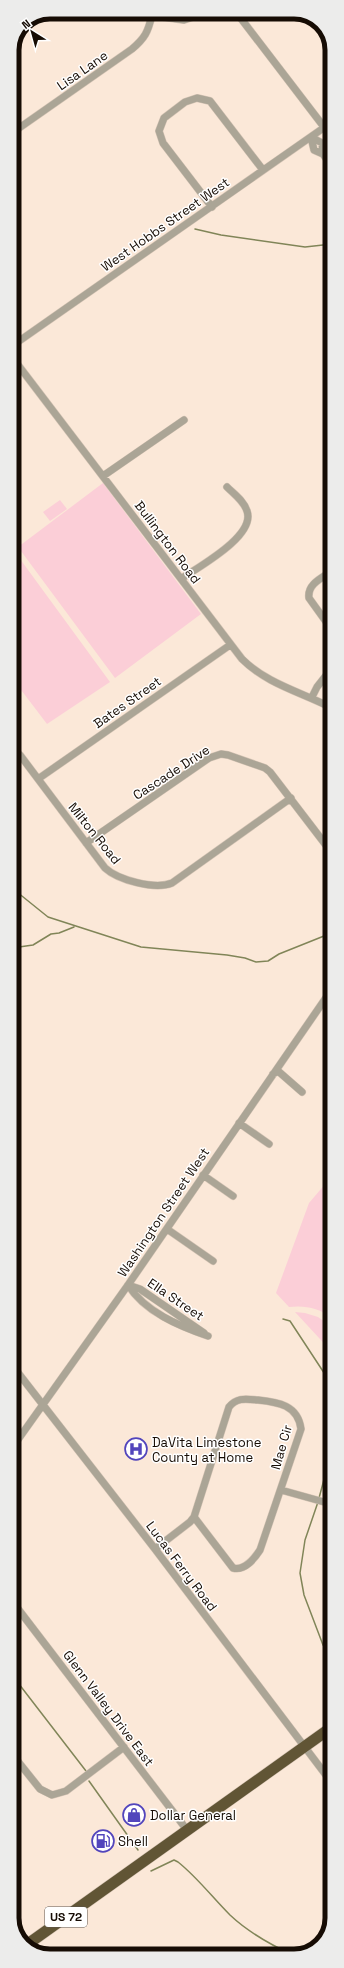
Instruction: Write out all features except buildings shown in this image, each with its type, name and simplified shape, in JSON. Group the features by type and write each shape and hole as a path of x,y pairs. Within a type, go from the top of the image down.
{"highway":[{"name":"US 72","path":"31,1942 325,1732"}],"street":[{"name":"Lisa Lane","path":"19,128 132,49 148,32 151,19"},
{"path":"241,19 324,127"},
{"path":"212,207 163,143 159,131 164,118 185,102 197,98 210,101 263,170"},
{"name":"West Hobbs Street West","path":"19,341 324,127"},
{"path":"311,137 314,150 323,154 325,157"},
{"name":"Bullington Road","path":"19,366 230,645 246,664 262,676 312,697 325,704"},
{"path":"103,476 184,420"},
{"path":"181,579 232,543 245,528 248,516 247,510 227,487"},
{"path":"325,576 306,590 309,598 325,620"},
{"name":"Bates Street","path":"38,779 230,645"},
{"path":"312,697 317,687 325,677"},
{"name":"Milton Road","path":"20,755 105,868 115,876 153,885 166,885 291,798"},
{"name":"Cascade Drive","path":"86,843 215,755 228,755 265,768 275,776 325,844"},
{"name":"Washington Street West","path":"19,1438 128,1285 202,1175 325,999"},
{"path":"273,1074 278,1071 302,1092"},
{"path":"239,1123 269,1144"},
{"path":"202,1175 233,1196"},
{"path":"167,1229 213,1262"},
{"name":"Ella Street","path":"128,1285 140,1289 208,1336 161,1315 135,1296 128,1285"},
{"name":"Lucas Ferry Road","path":"19,1374 155,1549 325,1773"},
{"name":"Mae Cir","path":"242,1399 278,1402 297,1416 301,1429 260,1550 254,1559 239,1569 233,1568 194,1517 229,1407 235,1400 242,1399"},
{"path":"280,1490 325,1501"},
{"path":"155,1549 194,1517"},
{"name":"Glenn Valley Drive East","path":"19,1610 187,1830"},
{"path":"19,1763 40,1789 52,1795 66,1791 124,1747"}],"shaded area":[{"path":"103,483 201,614 115,678 19,548 19,546"},
{"path":"60,500 67,509 50,521 43,512"},
{"path":"19,558 110,682 47,724 19,687"},
{"path":"325,1184 325,1314 312,1308 301,1306 289,1307 276,1293 309,1203"},
{"path":"295,1312 318,1317 325,1322 325,1344"}],"waterway":[{"path":"195,229 221,235 305,247 325,245"},
{"path":"19,894 48,917 141,947 227,955 245,958 256,962 268,961 279,954 325,936"},
{"path":"19,947 33,945 51,934 59,933 74,927"},
{"path":"283,1319 290,1321 325,1374"},
{"path":"319,1498 325,1476"},
{"path":"318,1502 305,1540 300,1573 304,1595 325,1649"},
{"path":"19,1684 86,1771"},
{"path":"89,1781 138,1850"},
{"path":"151,1871 174,1860 178,1862 192,1874 223,1908 244,1927 280,1949"}],"place":[{"name":"DaVita Limestone County at Home","path":"136,1449"},
{"name":"Dollar General","path":"134,1815"},
{"name":"Shell","path":"103,1841"}]}
